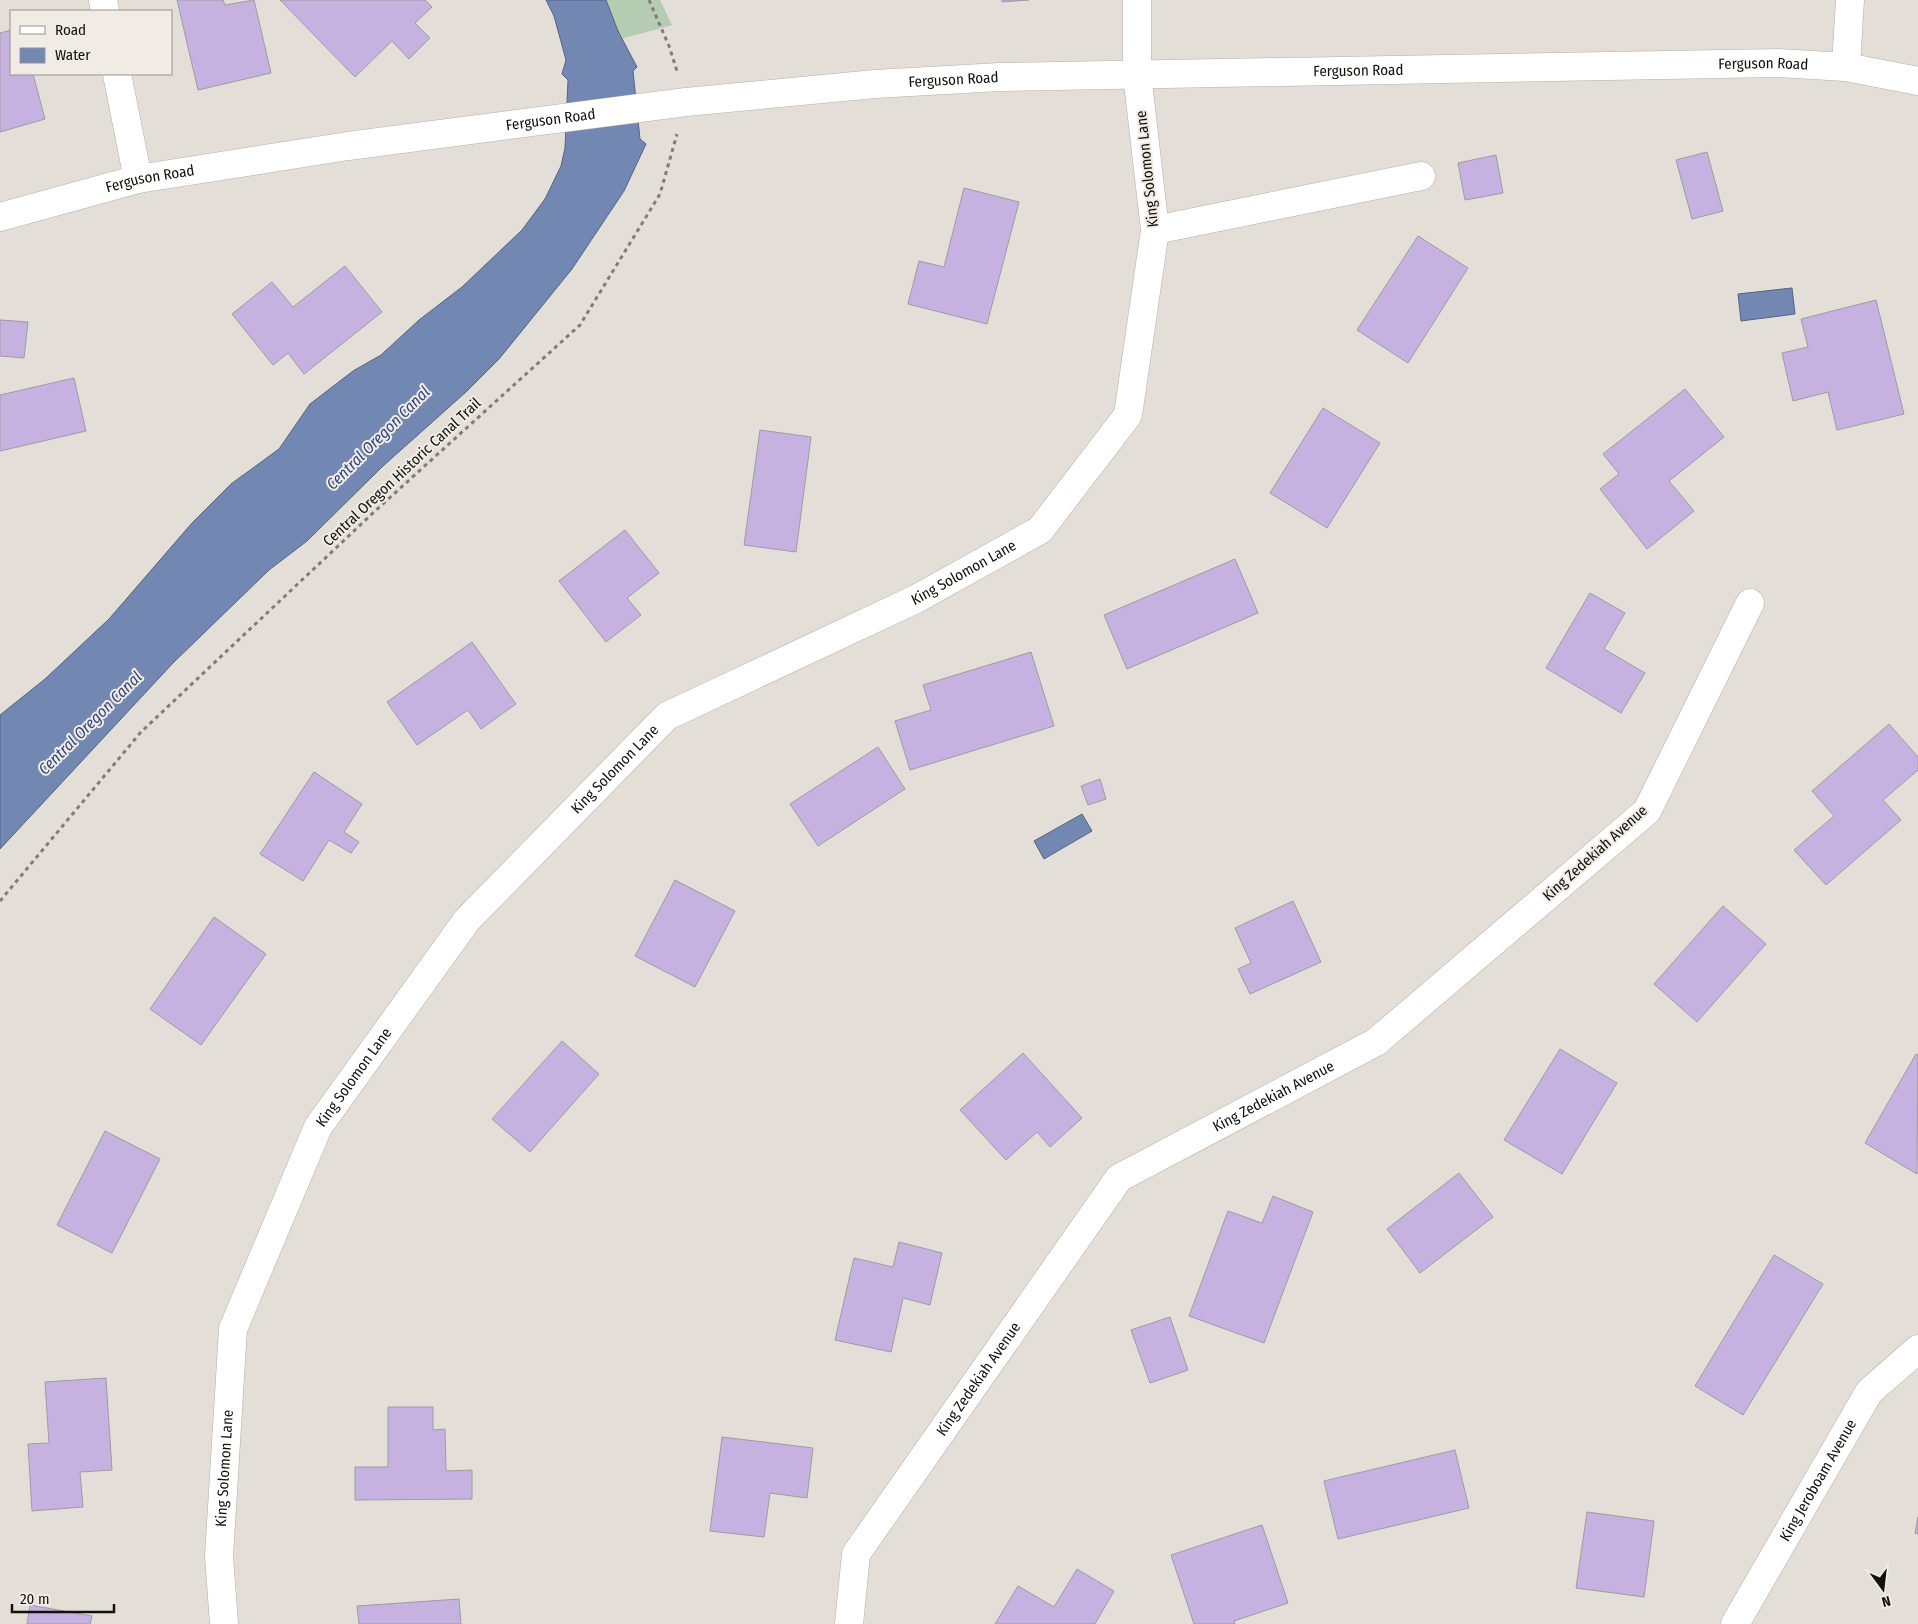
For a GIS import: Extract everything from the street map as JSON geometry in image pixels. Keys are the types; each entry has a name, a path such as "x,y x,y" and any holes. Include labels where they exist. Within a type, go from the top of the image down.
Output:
{"street":[{"name":"King Solomon Lane","path":"224,1624 219,1556 233,1329 318,1126 467,920 667,716 916,599 1040,530 1128,415 1155,230 1138,74 1137,0"},
{"path":"1846,67 1850,0"},
{"name":"Ferguson Road","path":"0,217 138,180 348,146 546,118 648,106 885,84 1000,77 1778,63 1846,67 1918,81"},
{"path":"117,75 138,180"},
{"path":"1155,230 1421,176"},
{"name":"King Zedekiah Avenue","path":"850,1624 856,1554 1119,1178 1376,1042 1647,811 1750,603"},
{"name":"King Jeroboam Avenue","path":"1735,1624 1869,1392 1918,1349"}],"path":[{"path":"648,0 669,46 686,102"},
{"name":"Central Oregon Historic Canal Trail","path":"0,901 141,732 381,505 580,325 660,194 686,102"}],"green space":[{"path":"574,0 660,0 672,25 595,46"}],"water":[{"name":"Central Oregon Canal","path":"546,0 606,0 618,31 637,67 633,71 640,139 646,144 624,191 572,269 499,359 466,392 383,466 307,541 269,570 173,663 0,849 0,715 45,679 109,619 192,523 231,484 279,449 310,404 353,371 381,355 419,320 462,287 522,230 545,199 561,166 565,148 568,80 562,74 566,60 554,16"},
{"path":"1792,288 1795,314 1741,321 1738,294"},
{"path":"1082,814 1092,831 1044,859 1034,841"}],"building":[{"path":"177,0 223,0 225,5 254,0 271,73 198,90"},
{"path":"280,0 425,0 432,7 415,23 430,38 409,59 392,41 355,77"},
{"path":"1002,0 1029,0 1002,2"},
{"path":"10,30 10,75 33,75 45,119 0,132 0,33"},
{"path":"1707,152 1723,211 1692,219 1676,160"},
{"path":"1496,155 1503,193 1465,200 1458,163"},
{"path":"964,188 1019,202 987,324 908,304 919,261 944,267"},
{"path":"1418,236 1468,268 1408,363 1357,330"},
{"path":"345,266 382,312 304,374 288,353 273,365 232,314 272,282 293,307"},
{"path":"1876,300 1904,414 1837,430 1828,392 1793,401 1782,353 1808,347 1801,319"},
{"path":"0,320 28,322 24,358 0,356"},
{"path":"74,378 86,431 0,451 0,395"},
{"path":"1685,389 1724,437 1669,481 1694,511 1647,549 1600,489 1619,474 1603,454"},
{"path":"1323,408 1380,443 1327,528 1270,493"},
{"path":"760,430 811,437 796,552 744,545"},
{"path":"625,530 659,573 627,598 641,615 606,642 559,581"},
{"path":"1235,559 1258,613 1127,669 1104,615"},
{"path":"1590,593 1625,613 1604,649 1645,673 1621,713 1546,668"},
{"path":"472,642 516,704 481,729 468,710 417,745 387,702"},
{"path":"1031,652 1054,726 910,770 895,721 931,710 923,685"},
{"path":"1889,724 1918,757 1918,770 1883,800 1901,820 1826,885 1794,850 1834,816 1812,791"},
{"path":"878,747 905,789 818,846 790,804"},
{"path":"314,772 362,804 344,832 359,842 351,853 329,840 303,881 260,854"},
{"path":"1100,779 1106,799 1088,805 1081,786"},
{"path":"675,880 735,911 695,987 635,956"},
{"path":"1293,901 1321,962 1250,994 1238,969 1251,963 1235,928"},
{"path":"1723,906 1766,944 1697,1022 1654,984"},
{"path":"214,917 266,954 201,1045 150,1009"},
{"path":"562,1041 599,1074 530,1152 492,1119"},
{"path":"1560,1049 1617,1083 1562,1174 1504,1140"},
{"path":"1023,1053 1082,1118 1050,1147 1037,1132 1006,1160 960,1110"},
{"path":"1916,1054 1918,1055 1917,1174 1865,1143"},
{"path":"105,1131 160,1159 112,1253 57,1225"},
{"path":"1459,1173 1493,1217 1420,1273 1387,1229"},
{"path":"1273,1196 1313,1212 1264,1343 1189,1316 1228,1211 1262,1223"},
{"path":"899,1242 942,1253 930,1305 903,1298 891,1352 835,1340 854,1258 893,1267"},
{"path":"1774,1255 1823,1284 1743,1415 1695,1386"},
{"path":"1170,1317 1188,1370 1150,1383 1131,1330"},
{"path":"106,1378 112,1470 80,1472 83,1507 32,1511 28,1444 49,1443 45,1382"},
{"path":"388,1407 433,1407 433,1430 445,1429 446,1471 472,1470 472,1499 355,1500 355,1467 388,1467"},
{"path":"722,1437 813,1448 807,1498 770,1493 764,1537 710,1531"},
{"path":"1455,1450 1469,1508 1338,1539 1324,1481"},
{"path":"1587,1512 1654,1521 1644,1597 1576,1588"},
{"path":"1918,1517 1918,1534 1915,1533"},
{"path":"1262,1525 1288,1603 1234,1621 1235,1624 1194,1624 1171,1555"},
{"path":"1077,1569 1114,1591 1095,1624 995,1624 1018,1586 1054,1607"},
{"path":"459,1599 461,1624 359,1624 357,1606"},
{"path":"30,1605 92,1616 90,1624 27,1624"}]}
